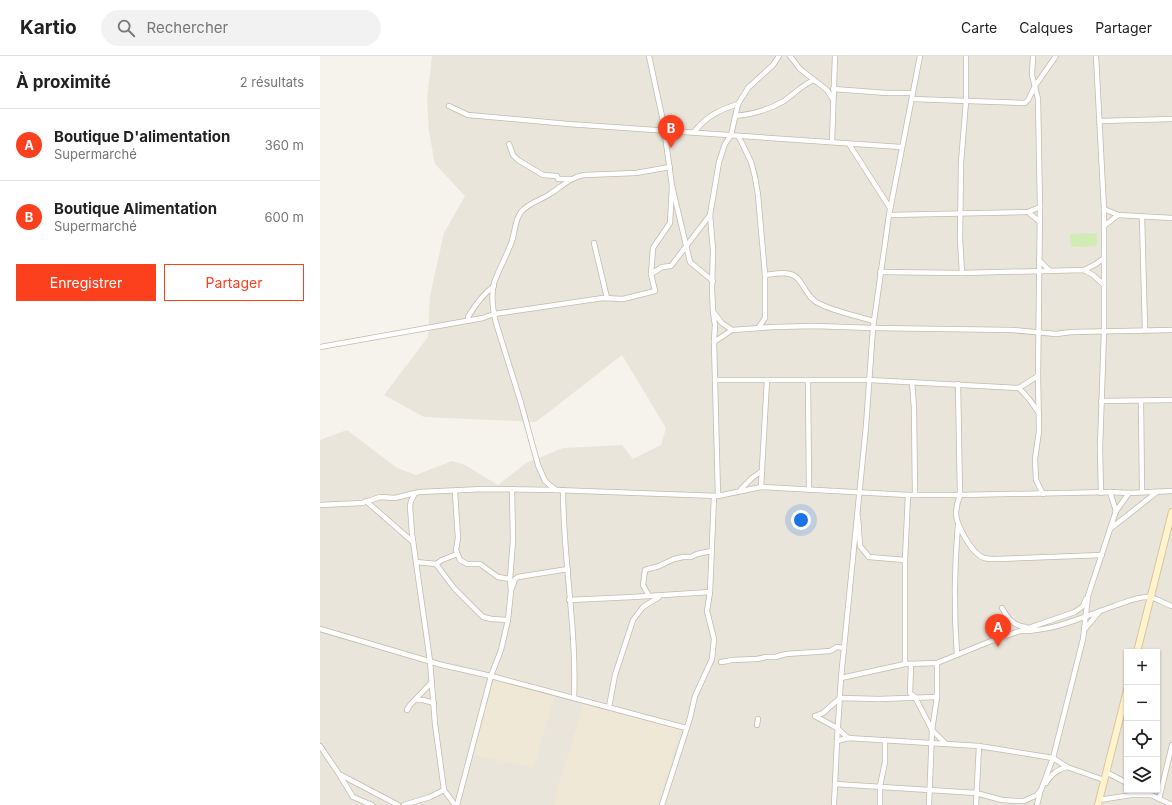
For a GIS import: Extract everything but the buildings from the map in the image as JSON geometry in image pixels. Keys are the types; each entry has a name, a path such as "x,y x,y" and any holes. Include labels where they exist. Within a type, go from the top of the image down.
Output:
{"main road":[{"path":"1138,649 1172,512"},
{"path":"1098,803 1124,702"}],"street":[{"path":"650,56 664,130 672,186 690,262 712,281"},
{"path":"662,805 690,718 695,696 712,659 714,639 707,611 710,592 711,551 716,496 715,325 712,281 713,250 710,215 719,162 725,144 731,135 738,104 748,88 773,65 779,56"},
{"path":"790,56 800,69 827,90 833,99"},
{"path":"832,142 834,56"},
{"path":"834,805 836,741 841,678 860,493 872,328 890,208 920,56"},
{"path":"962,273 960,239 962,141 966,101 966,56"},
{"path":"1033,56 1032,75 1038,100 1040,207 1038,333 1039,431 1035,459 1036,480 1043,494"},
{"path":"912,99 1025,103 1056,56"},
{"path":"1096,56 1104,209 1104,331 1100,448 1101,493"},
{"path":"736,116 767,109 784,101 809,82 814,80"},
{"path":"833,89 887,93 913,93"},
{"path":"694,132 702,122 709,117 722,109 738,104"},
{"path":"450,106 468,115 568,124 902,147"},
{"path":"1100,121 1172,119"},
{"path":"738,136 747,152 755,177 758,195 765,275 765,318 759,327"},
{"path":"509,144 513,155 518,160 543,175 557,176 558,179 573,179"},
{"path":"848,144 890,208"},
{"path":"556,490 545,481 538,465 494,314 494,286 510,246 518,218 522,211 573,179 584,174 636,173 670,167"},
{"path":"320,347 468,321 494,314 607,298 623,299 655,291 651,274 653,248 670,223 672,186"},
{"path":"889,215 1028,212 1040,207"},
{"path":"1104,209 1118,215 1172,218"},
{"path":"1028,212 1040,222"},
{"path":"651,274 662,268 671,266 710,215"},
{"path":"1104,226 1118,215"},
{"path":"1142,217 1145,330"},
{"path":"594,244 607,298"},
{"path":"880,272 962,273 1084,270 1104,258"},
{"path":"1039,260 1050,271"},
{"path":"1084,270 1093,274 1104,285"},
{"path":"765,275 785,273 795,276 799,280 806,294 819,304 873,321"},
{"path":"468,321 468,317 477,302 494,286"},
{"path":"713,312 722,323 732,330"},
{"path":"765,318 774,327"},
{"path":"714,342 732,330 759,327 814,326 1012,330 1056,334 1072,332 1172,330"},
{"path":"715,380 869,380 1019,388 1038,376"},
{"path":"761,487 767,380"},
{"path":"808,380 809,490"},
{"path":"912,382 914,408 915,495"},
{"path":"957,655 954,619 955,555 958,524 956,513 960,495 958,384"},
{"path":"1019,388 1039,413"},
{"path":"1101,401 1172,400"},
{"path":"1141,401 1142,492"},
{"path":"741,489 762,471"},
{"path":"716,496 752,486 908,495 1129,493 1172,491"},
{"path":"320,505 366,501 380,497 395,498 435,490 563,490 716,496 761,487"},
{"path":"456,805 491,676 501,650 508,620 513,540 512,489"},
{"path":"458,490 454,492 458,538 456,554 463,562 480,564 498,577 510,579"},
{"path":"563,490 573,628 574,698"},
{"path":"1110,492 1116,511"},
{"path":"1110,529 1156,492"},
{"path":"415,493 410,506 413,542 430,661 444,790 456,805"},
{"path":"841,678 905,664 937,663 1018,631 1075,612 1083,606 1088,596 1116,511 1129,493"},
{"path":"905,664 905,560 908,495"},
{"path":"366,501 413,542"},
{"path":"857,512 860,546 869,557 905,560"},
{"path":"958,524 974,550 983,558 997,559 1102,555"},
{"path":"1165,539 1172,533"},
{"path":"649,596 643,585 645,570 659,566 674,559 691,557 711,551"},
{"path":"416,562 436,564 456,554"},
{"path":"436,564 454,588 483,617 492,620 508,620"},
{"path":"511,591 515,579 518,576 568,568"},
{"path":"570,600 710,592"},
{"path":"609,707 615,675 633,620 643,607 661,596"},
{"path":"1037,805 1053,758 1084,630 1088,596"},
{"path":"1018,631 1032,631 1065,625 1132,600 1151,597 1172,606"},
{"path":"1002,608 1013,623 1020,627 1030,627"},
{"path":"1084,630 1100,611"},
{"path":"320,629 430,661 686,728"},
{"path":"721,662 830,651 837,647 844,648"},
{"path":"929,805 932,730 937,697 937,663"},
{"path":"911,664 910,693 915,697 932,730 945,744"},
{"path":"407,710 432,682"},
{"path":"848,738 838,728 815,716 827,710 840,698 879,699 937,697"},
{"path":"416,700 434,703"},
{"path":"836,741 848,738 979,746 1053,758 1067,767 1104,780"},
{"path":"880,805 880,786 885,762 885,740"},
{"path":"1159,799 1172,745"},
{"path":"320,746 339,774 352,797 372,805"},
{"path":"976,805 979,746"},
{"path":"835,784 976,793 1002,800 1024,801 1037,795 1054,773 1067,767"},
{"path":"1106,772 1124,781"},
{"path":"339,774 398,805"},
{"path":"881,798 888,788"},
{"path":"404,805 415,804 444,790"},
{"path":"1147,793 1172,805"},
{"path":"1098,803 1132,795 1151,795"}],"shaded area":[{"path":"432,56 1172,56 1172,805 320,805 320,440 347,430 397,468 416,475 452,461 465,465 498,485 526,463 563,448 622,445 633,459 661,445 666,428 622,355 536,422 424,417 384,395 428,337 430,296 444,233 465,196 435,164 429,132 427,99"},
{"path":"494,678 555,695 533,768 474,755"},
{"path":"584,704 680,728 658,805 554,805 557,790"}],"green space":[{"path":"1097,233 1097,246 1071,247 1070,234"}],"place":[{"name":"Boutique Alimentation","path":"671,148"},
{"name":"Boutique D'alimentation","path":"998,647"}]}
